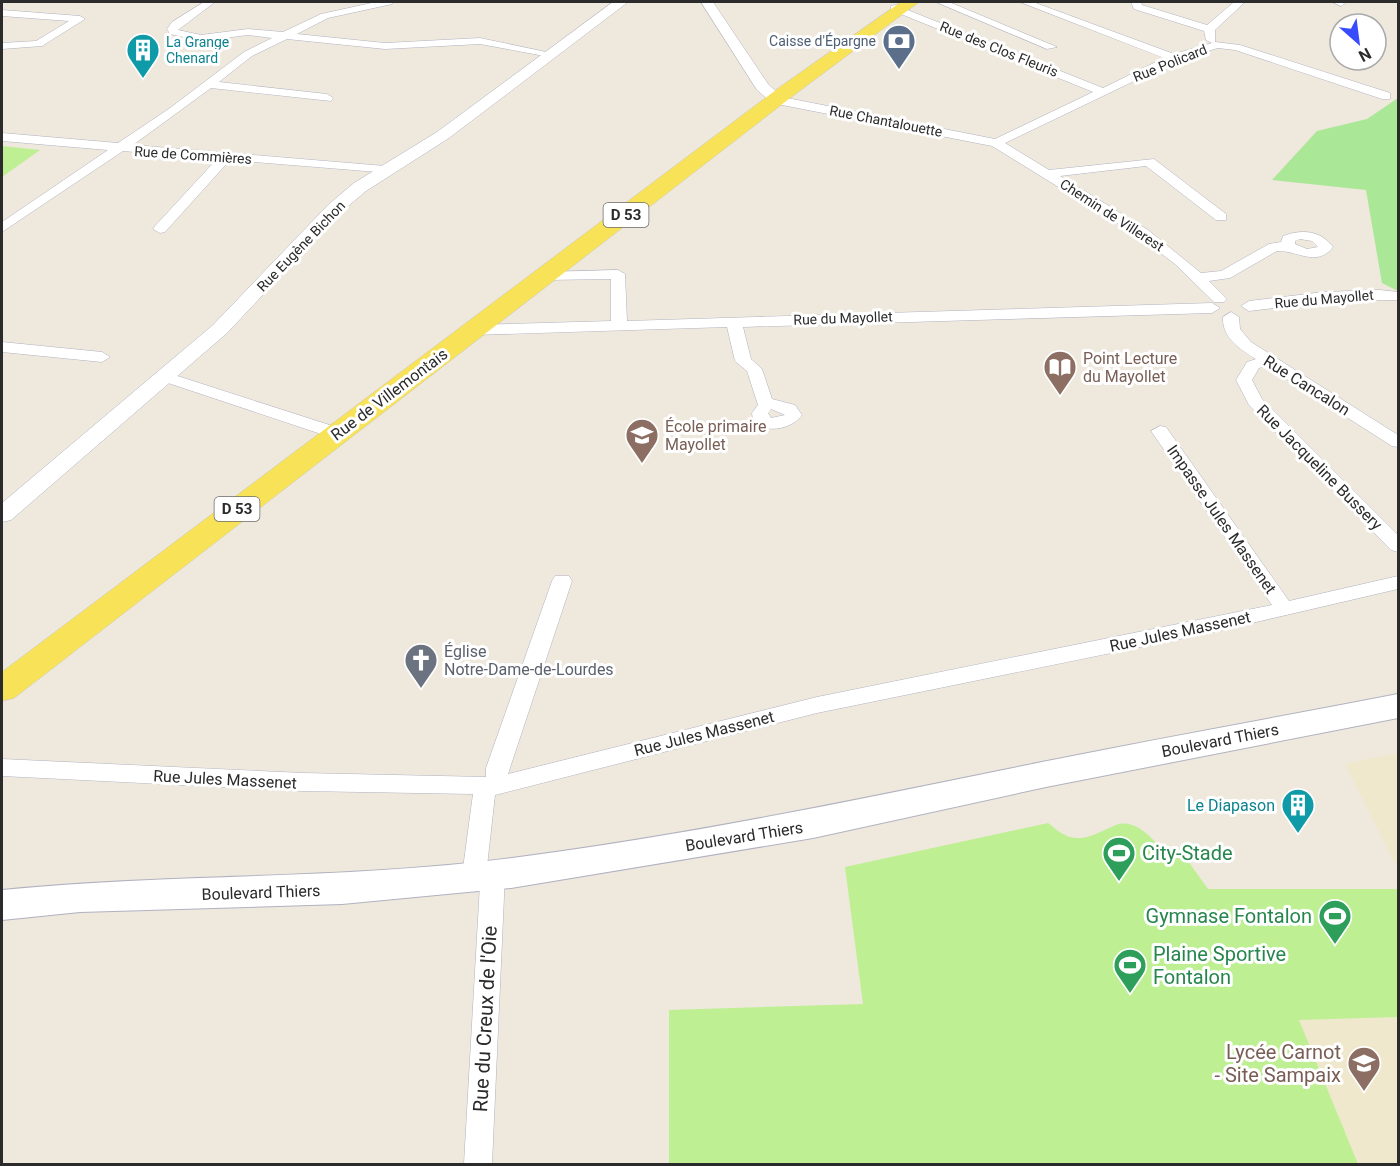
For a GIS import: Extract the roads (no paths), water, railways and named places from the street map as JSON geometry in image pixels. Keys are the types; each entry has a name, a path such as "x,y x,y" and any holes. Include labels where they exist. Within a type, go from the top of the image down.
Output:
{"main road":[{"name":"D 53","path":"777,100 902,5"},
{"name":"Rue de Villemontais","path":"2,689 777,100"},
{"name":"Boulevard Thiers","path":"2,905 80,897 342,889 484,875 813,824 1029,777 1398,706"},
{"name":"Boulevard Thiers","path":"2,891 80,897"}],"street":[{"path":"210,2 176,24 174,32 201,38 237,32 385,46 480,41 550,54"},
{"path":"2,228 166,117 234,63 323,13 388,2"},
{"name":"Rue Eugène Bichon","path":"2,515 220,329 334,209 385,170 443,135 621,2"},
{"path":"707,2 762,87 777,100"},
{"path":"941,2 1046,45 1009,53"},
{"path":"1025,2 1174,58"},
{"path":"1136,2 1138,7 1209,29"},
{"path":"1217,45 1209,39 1209,29 1240,2"},
{"name":"Rue des Clos Fleuris","path":"902,5 1103,92"},
{"path":"1165,15 1184,7"},
{"path":"2,13 80,19 38,44 2,45"},
{"name":"Rue Policard","path":"996,143 1174,58 1217,45 1236,47 1386,96"},
{"path":"208,84 327,98"},
{"name":"Rue Chantalouette","path":"777,100 996,143"},
{"name":"Rue de Commières","path":"2,137 120,149 385,170"},
{"name":"Chemin de Villerest","path":"996,143 1143,233 1199,278 1216,303"},
{"path":"160,229 226,157"},
{"path":"1048,174 1149,162 1221,217"},
{"path":"1199,278 1225,275 1274,247 1288,246"},
{"path":"545,276 618,274 619,325"},
{"name":"Rue du Mayollet","path":"1249,306 1305,298 1373,294 1398,296"},
{"path":"1238,300 1249,306 1251,313 1246,316 1232,317 1216,303 1238,300"},
{"name":"Rue du Mayollet","path":"474,330 1216,303"},
{"name":"Rue Cancalon","path":"1232,317 1231,326 1235,336 1267,360 1398,442"},
{"path":"734,322 743,361 754,369 766,405"},
{"path":"2,347 102,357"},
{"name":"Rue Jacqueline Bussery","path":"1267,360 1253,365 1244,380 1255,401 1398,546"},
{"path":"165,377 336,433"},
{"name":"Impasse Jules Massenet","path":"1160,431 1284,608"},
{"name":"Rue du Creux de l'Oie","path":"478,1164 484,875 491,786 562,581"},
{"name":"Rue Jules Massenet","path":"2,768 303,782 491,786 817,705 1398,583"}],"place":[{"name":"Caisse d'Épargne","path":"899,70"},
{"name":"La Grange Chenard","path":"143,79"},
{"name":"Point Lecture du Mayollet","path":"1060,396"},
{"name":"École primaire Mayollet","path":"642,464"},
{"name":"Église Notre-Dame-de-Lourdes","path":"421,689"},
{"name":"Le Diapason","path":"1298,834"},
{"name":"City-Stade","path":"1119,882"},
{"name":"Gymnase Fontalon","path":"1335,945"},
{"name":"Plaine Sportive Fontalon","path":"1130,994"},
{"name":"Lycée Carnot - Site Sampaix","path":"1364,1092"}]}
